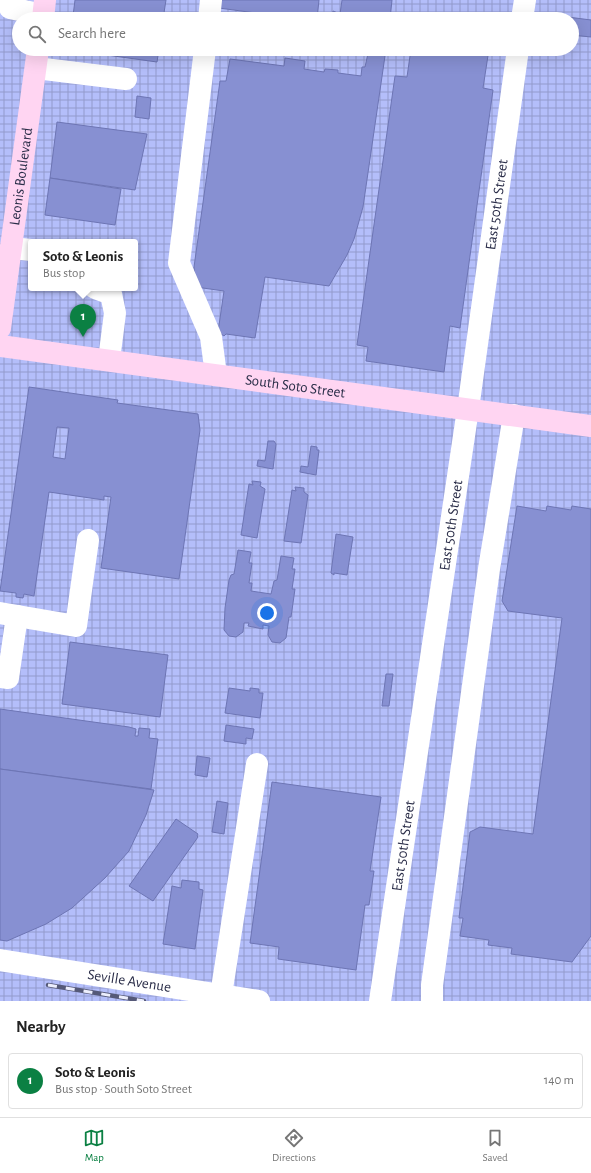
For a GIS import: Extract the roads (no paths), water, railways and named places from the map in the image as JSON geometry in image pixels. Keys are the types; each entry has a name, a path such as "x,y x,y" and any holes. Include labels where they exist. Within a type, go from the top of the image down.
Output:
{"main road":[{"name":"Leonis Boulevard","path":"0,328 21,249 37,58"},
{"name":"South Soto Street","path":"0,346 591,426"}],"street":[{"path":"11,0 10,8 44,11"},
{"path":"210,12 211,0"},
{"path":"523,12 525,0"},
{"path":"204,56 180,263 211,337 216,375"},
{"name":"East 50th Street","path":"380,1001 468,409 517,56"},
{"path":"37,58 126,79"},
{"path":"103,291 111,294 115,313 109,360"},
{"path":"432,1001 432,985 451,841 489,569 514,415"},
{"path":"0,677 8,678 8,615 76,626 88,540"},
{"path":"222,995 257,764"},
{"name":"Seville Avenue","path":"0,960 259,1001"}],"railway":[{"path":"48,985 144,1001"}],"place":[{"name":"Soto & Leonis","path":"83,337"}]}
